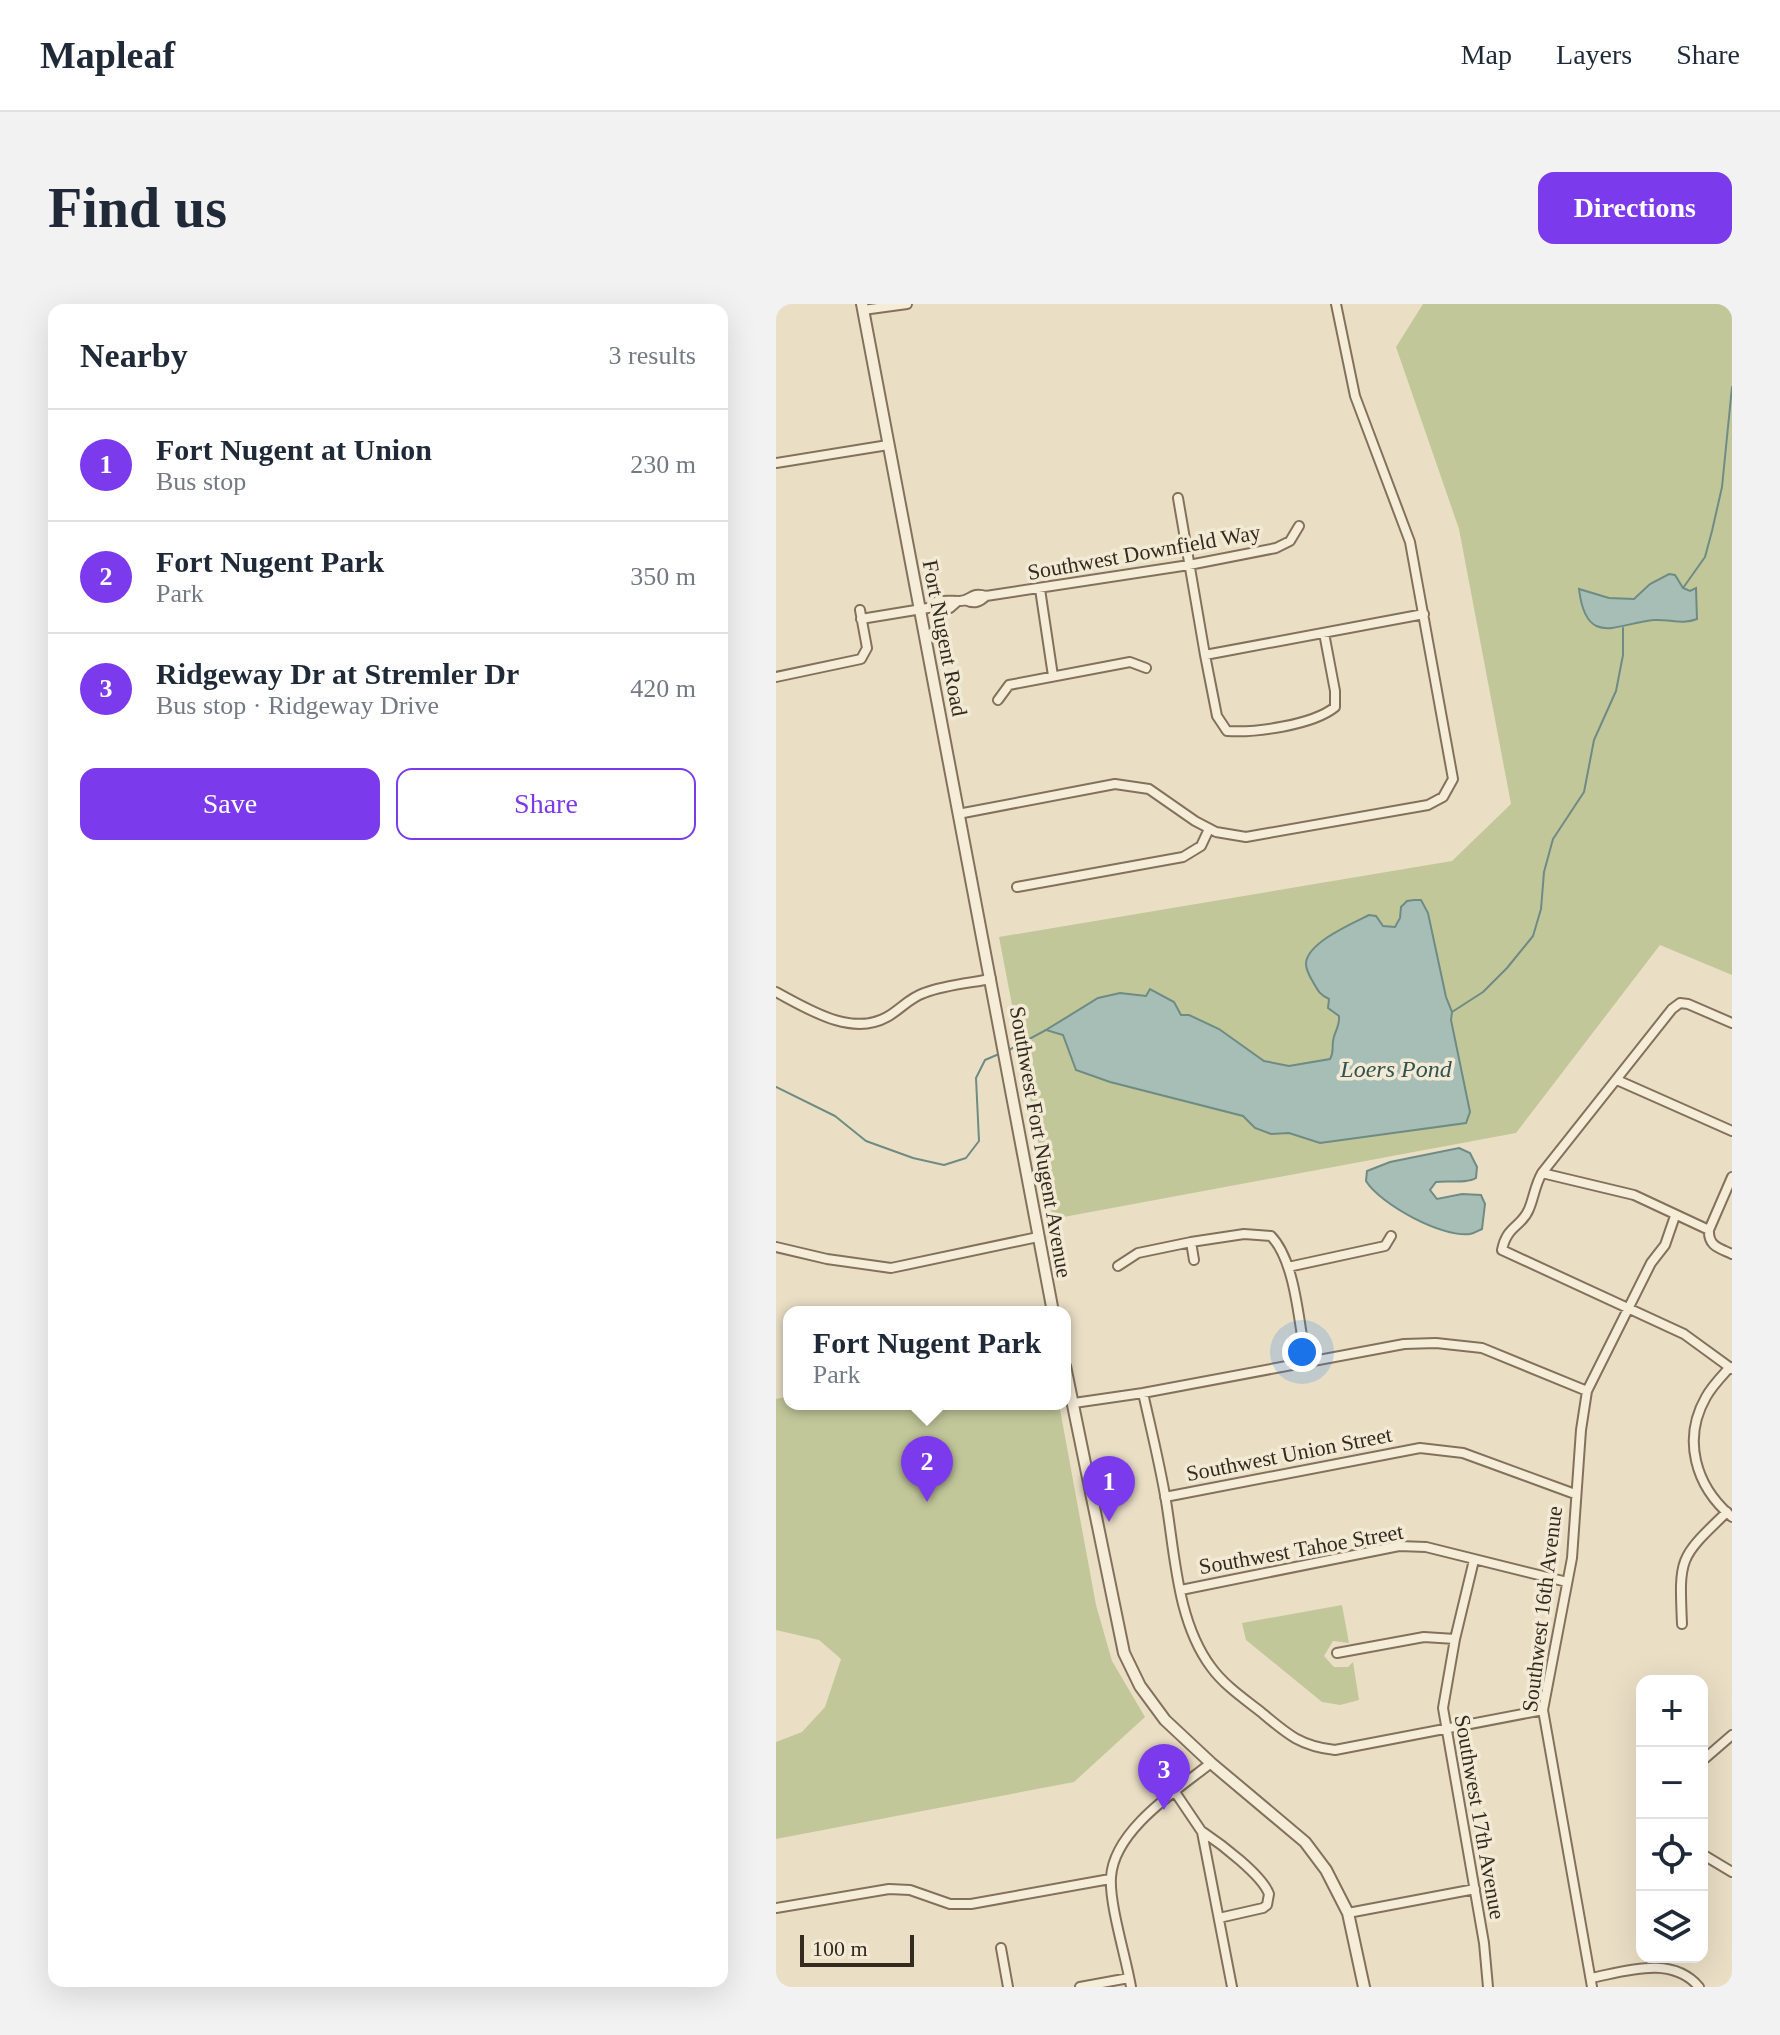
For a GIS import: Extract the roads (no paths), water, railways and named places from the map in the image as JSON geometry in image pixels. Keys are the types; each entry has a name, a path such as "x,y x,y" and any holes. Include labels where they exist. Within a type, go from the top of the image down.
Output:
{"street":[{"path":"862,307 907,304"},
{"path":"958,814 1115,784 1149,789 1209,829 1246,837 1428,805 1443,797 1453,779 1410,542 1355,396 1336,304"},
{"name":"Fort Nugent Road","path":"862,307 991,979"},
{"path":"776,463 888,445"},
{"path":"1178,498 1217,716 1227,731 1243,732 1323,717 1335,707 1324,633"},
{"name":"Southwest Downfield Way","path":"776,677 861,659 867,648 860,615 934,607 938,610 962,601 981,601 986,596 1189,565 1276,548 1290,541 1299,526"},
{"path":"1040,589 1053,676"},
{"path":"1205,655 1424,614"},
{"path":"998,700 1009,685 1130,662 1146,668"},
{"path":"1017,887 1183,857 1201,846 1209,829"},
{"path":"776,992 822,1016 861,1024 878,1022 924,992 991,979"},
{"name":"Southwest Fort Nugent Avenue","path":"991,979 1052,1306"},
{"path":"1682,1624 1683,1562 1692,1546 1730,1514 1716,1502 1702,1480 1694,1458 1692,1438 1695,1419 1707,1394 1731,1368 1684,1334 1502,1250 1505,1235 1529,1212 1535,1185 1542,1173 1672,1009 1680,1003 1732,1023"},
{"path":"1617,1080 1732,1131"},
{"path":"1542,1173 1634,1195 1709,1230"},
{"path":"1732,1177 1709,1230 1714,1246 1732,1254"},
{"name":"Southwest 16th Avenue","path":"1591,1982 1543,1710 1572,1558 1575,1494 1587,1391 1651,1263 1665,1245 1675,1216"},
{"path":"1118,1266 1138,1253 1191,1242 1244,1234 1271,1236 1281,1247 1288,1267 1306,1361"},
{"path":"1288,1267 1385,1246 1391,1236"},
{"path":"776,1247 827,1259 891,1268 1038,1237"},
{"path":"1191,1242 1194,1260"},
{"path":"1074,1403 1404,1344 1436,1343 1482,1348 1587,1391"},
{"path":"1071,1391 1124,1653 1140,1686 1165,1720 1305,1842 1326,1870 1348,1913 1364,1987"},
{"path":"1143,1393 1181,1590 1195,1639 1209,1665 1223,1681 1293,1739 1315,1748 1335,1750 1543,1710"},
{"name":"Southwest Union Street","path":"1165,1497 1420,1448 1463,1453 1575,1494"},
{"name":"Southwest Tahoe Street","path":"1181,1590 1399,1546 1426,1547 1567,1582"},
{"name":"Southwest 17th Avenue","path":"1474,1560 1455,1639 1443,1708 1475,1889 1488,1987"},
{"path":"1337,1653 1424,1637 1455,1639"},
{"path":"1708,1756 1732,1735"},
{"path":"1080,1987 1130,1983 1110,1879 1120,1844 1151,1812 1211,1763"},
{"path":"1175,1792 1202,1832 1264,1884 1269,1894 1269,1902 1263,1908 1219,1918"},
{"path":"1202,1832 1232,1987"},
{"path":"1708,1858 1732,1872"},
{"path":"776,1908 889,1889 910,1890 950,1904 971,1904 1110,1879"},
{"path":"1348,1913 1475,1889"},
{"path":"1001,1948 1008,1987"},
{"path":"1591,1982 1635,1969 1673,1968 1699,1987"}],"water":[{"path":"1669,574 1675,575 1683,588 1690,591 1696,588 1697,619 1681,622 1654,620 1606,628 1596,626 1589,620 1583,608 1579,589 1609,598 1634,599 1650,584"},
{"name":"Loers Pond","path":"1421,900 1428,913 1452,1012 1451,1020 1470,1112 1466,1123 1320,1143 1289,1133 1271,1134 1255,1128 1243,1116 1110,1082 1076,1070 1063,1035 1046,1030 1098,998 1120,993 1146,996 1150,989 1174,1002 1181,1015 1189,1015 1219,1029 1264,1061 1289,1066 1330,1059 1339,1016 1328,1008 1329,999 1323,996 1309,976 1308,956 1322,941 1369,915 1376,916 1383,926 1395,927 1401,907 1407,901"},
{"path":"1459,1148 1470,1153 1477,1167 1476,1178 1436,1182 1430,1190 1437,1199 1462,1194 1481,1195 1485,1204 1482,1229 1473,1233 1444,1231 1413,1218 1384,1200 1366,1181 1367,1171 1390,1162"}],"waterway":[{"path":"1683,588 1705,557 1712,531 1722,487 1732,387"},
{"path":"1452,1012 1483,992 1533,936 1553,839 1584,792 1594,740 1616,691 1623,655 1623,628"},
{"path":"1009,1050 1046,1030"},
{"path":"776,1087 835,1116 866,1141 913,1158 944,1165 966,1158 979,1141 976,1078 985,1060 999,1054"}],"place":[{"name":"Fort Nugent Park","path":"927,1502"},
{"name":"Fort Nugent at Union","path":"1109,1522"},
{"name":"Ridgeway Dr at Stremler Dr","path":"1164,1810"}]}
